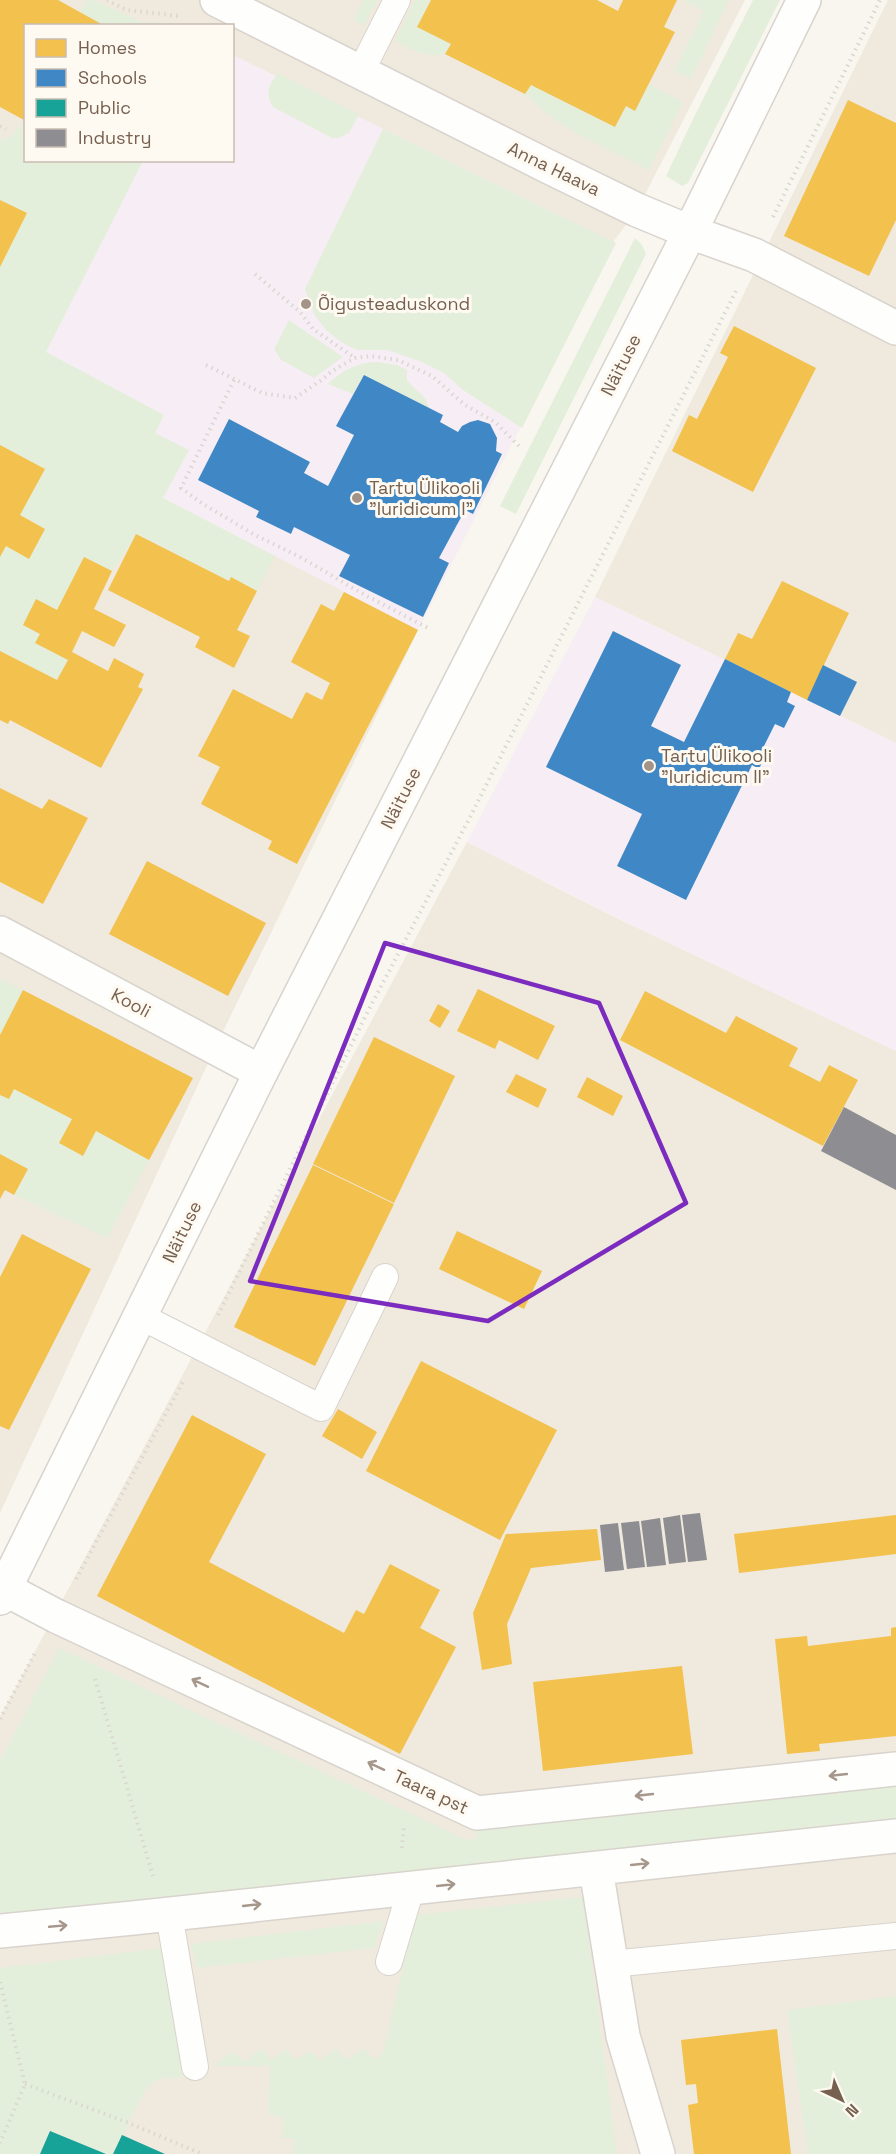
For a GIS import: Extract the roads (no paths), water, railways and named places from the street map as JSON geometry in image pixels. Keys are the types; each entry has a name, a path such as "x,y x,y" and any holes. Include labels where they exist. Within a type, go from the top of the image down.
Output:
{"street":[{"name":"Anna Haava","path":"217,0 637,210 754,255 896,328"},
{"name":"Näituse","path":"2,1594 261,1072 690,232 804,0"},
{"name":"Kooli","path":"0,933 261,1072"},
{"name":"Taara pst","path":"2,1594 56,1616 477,1813 896,1768"},
{"path":"0,1931 896,1836"},
{"path":"596,1869 623,2036 658,2154"}],"lane":[{"path":"360,73 397,0"},
{"path":"140,1316 321,1408 385,1277"},
{"path":"389,1962 411,1888"},
{"path":"169,1914 195,2067"},
{"path":"611,1964 896,1935"}],"place":[{"name":"Õigusteaduskond","path":"306,304"},
{"name":"Tartu Ülikooli \"Iuridicum I\"","path":"357,498"},
{"name":"Tartu Ülikooli \"Iuridicum II\"","path":"649,766"}]}
